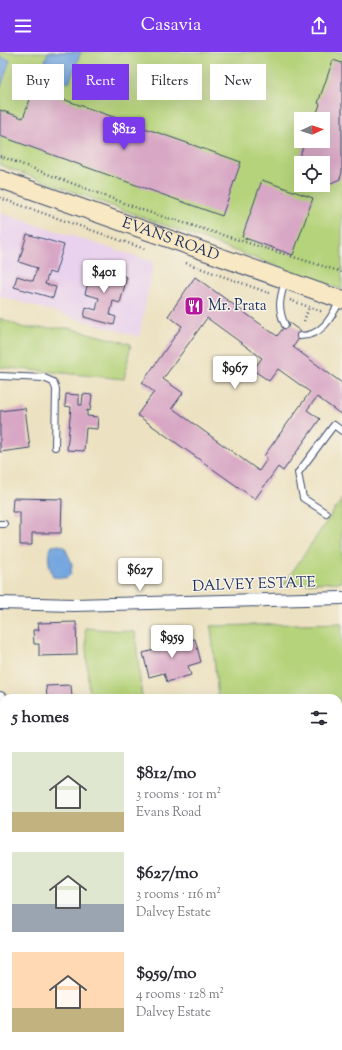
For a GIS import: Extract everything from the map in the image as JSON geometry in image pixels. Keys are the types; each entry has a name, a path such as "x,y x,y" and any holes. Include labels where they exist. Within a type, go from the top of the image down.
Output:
{"street":[{"name":"EVANS ROAD","path":"0,179 342,300"},
{"name":"DALVEY ESTATE","path":"0,603 74,605 342,598"}],"lane":[{"path":"285,280 280,297 281,317 285,325"},
{"path":"300,336 309,336 322,328 333,315 342,300"},
{"path":"0,376 44,378 53,382 56,389 55,447"},
{"path":"326,513 303,498 298,473 334,425 342,431"}],"path":[{"path":"0,156 145,211 342,272"},
{"path":"0,198 146,249"},
{"path":"182,261 333,315"},
{"path":"304,321 309,307"}],"shaded area":[{"path":"0,213 154,262 139,337 0,296"}],"green space":[{"path":"0,52 342,52 342,290 0,165"},
{"path":"0,318 24,328 68,328 131,344 124,379 0,367"},
{"path":"342,499 342,582 284,584"},
{"path":"342,623 342,694 218,694 211,626"},
{"path":"85,628 135,632 142,694 89,694"}],"water":[{"path":"48,52 81,52 76,64 72,64 72,75 69,83 64,81 64,64 44,64"},
{"path":"0,57 10,60 0,90"},
{"path":"52,546 64,546 72,563 71,574 67,578 53,577 48,558"}],"building":[{"path":"333,60 342,63 342,172 340,179 331,183 330,156 300,156 303,148 330,148 330,112 317,112 320,104 318,103"},
{"path":"30,100 64,100 241,162 222,216 0,136 0,110 23,118"},
{"path":"262,180 313,198 293,255 242,237"},
{"path":"27,234 64,245 55,274 49,272 45,284 56,287 53,298 14,287 17,276 33,281 37,268 19,262"},
{"path":"92,267 127,277 120,303 113,301 110,315 116,317 114,325 84,317 86,307 96,310 99,298 85,294"},
{"path":"195,277 277,336 288,322 303,333 293,347 342,383 342,415 317,397 307,410 320,419 283,471 278,467 255,499 137,415 154,392 142,383 182,326 168,316","holes":["207,318 262,358 253,370 269,381 278,369 310,392 264,456 267,459 259,471 172,408 183,393 163,379"]},
{"path":"66,394 79,395 79,405 82,405 83,394 92,395 90,411 87,410 87,416 98,417 97,429 86,428 84,451 67,450 71,407 65,406"},
{"path":"25,408 30,448 0,452 0,411"},
{"path":"13,498 62,499 61,533 32,533 32,545 20,545 20,512 12,512"},
{"path":"76,622 77,655 39,656 39,644 34,644 33,630 39,630 38,623"},
{"path":"169,630 172,644 195,639 201,662 188,666 191,675 167,682 164,673 149,677 143,653 165,647 161,632"},
{"path":"71,685 72,694 47,694 46,686"}],"place":[{"name":"Mr. Prata","path":"194,306"}]}
